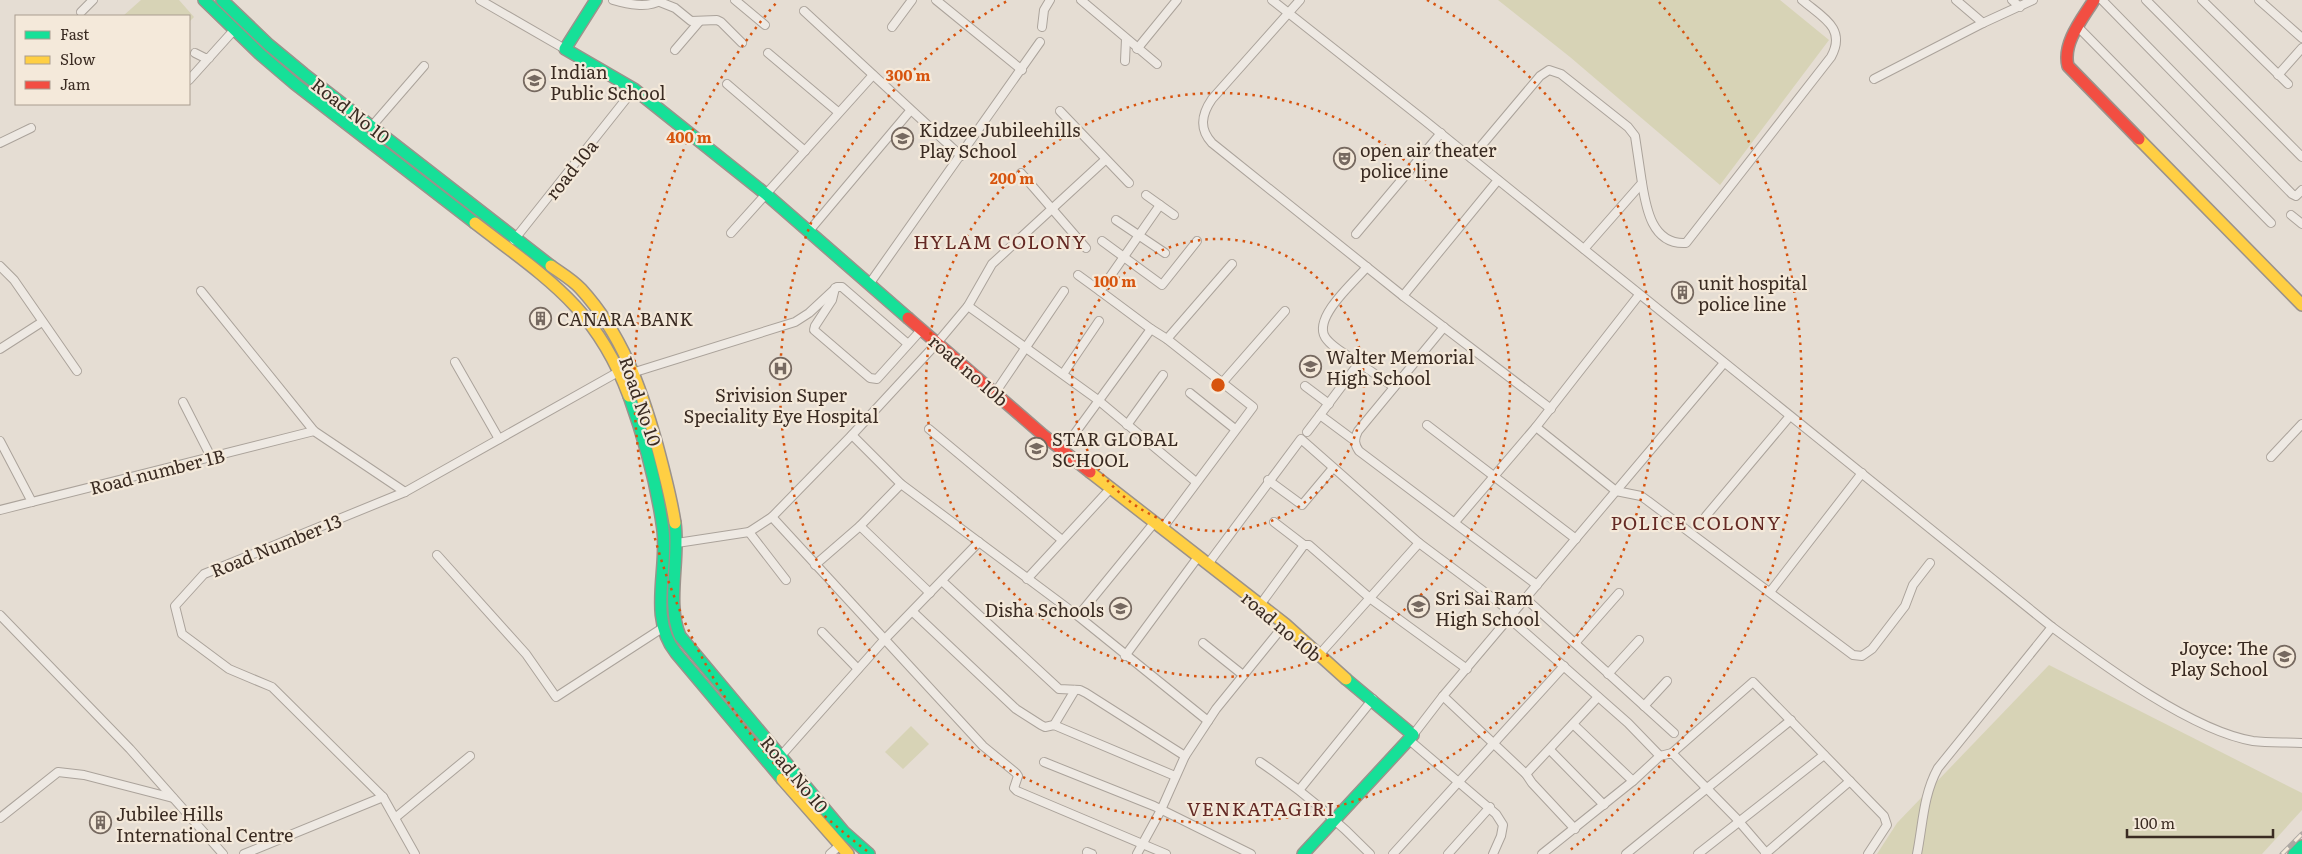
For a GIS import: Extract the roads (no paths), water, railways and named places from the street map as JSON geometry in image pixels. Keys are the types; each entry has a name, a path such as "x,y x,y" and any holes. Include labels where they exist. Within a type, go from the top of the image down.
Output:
{"main road":[{"name":"Road No 10","path":"204,0 234,30 296,84 508,248 570,298 592,322 620,371 630,395 656,494 664,544 662,610 664,627 670,646 772,767 839,851"},
{"name":"Road No 10","path":"222,0 269,45 304,74 580,288 602,314 619,339 642,391 670,491 677,543 675,609 678,631 690,650 844,832 869,854"},
{"path":"565,49 596,0"},
{"path":"2094,0 2066,49 2065,61 2068,66 2302,305"},
{"name":"road no 10b","path":"565,49 634,89 767,194 1062,450 1285,624 1318,656 1373,700 1410,737"},
{"path":"1303,854 1410,737"},
{"path":"2294,854 2302,846"}],"street":[{"path":"82,12 93,0"},
{"path":"480,0 565,49"},
{"path":"613,0 635,5 660,1 675,8 691,21 708,20 721,22 742,43"},
{"path":"735,0 765,25"},
{"path":"892,27 912,0"},
{"path":"936,0 1022,70"},
{"path":"1042,27 1044,10 1050,0"},
{"path":"1081,0 1157,64"},
{"path":"1137,49 1177,0"},
{"path":"1272,0 1441,133 1639,295 2052,626 2096,659 2172,707 2230,735 2253,741 2302,742"},
{"path":"1300,0 1290,14 1212,100 1205,110 1203,117 1202,123 1205,135 1403,296 1551,409"},
{"path":"1471,158 1540,76 1550,70 1561,74 1635,136 1647,214 1654,226 1670,240 1686,243 1831,57 1836,47 1838,40 1836,31 1802,0"},
{"path":"1956,0 1983,23"},
{"path":"2012,0 2020,7"},
{"path":"1874,79 1983,23 2034,0"},
{"path":"2102,0 2292,194 2296,196 2302,190"},
{"path":"2146,0 2302,157"},
{"path":"2215,0 2205,3 2288,84"},
{"path":"2258,0 2302,38"},
{"path":"804,11 910,111 961,156"},
{"path":"675,50 699,22"},
{"path":"2078,27 2271,223"},
{"path":"190,79 234,30"},
{"path":"1125,61 1126,39"},
{"path":"870,283 1040,42"},
{"path":"2278,75 2302,48"},
{"path":"195,53 209,58"},
{"path":"768,53 838,112"},
{"path":"372,126 424,66"},
{"path":"731,233 873,75"},
{"path":"727,84 805,151"},
{"name":"road 10a","path":"508,248 634,89"},
{"path":"810,231 910,111"},
{"path":"1060,111 1105,160 1130,183"},
{"path":"0,143 31,128"},
{"path":"1356,234 1441,133"},
{"path":"677,543 749,532 772,517 852,435 937,343 968,306 992,264 1105,160"},
{"path":"1021,173 1086,248"},
{"path":"1403,296 1498,180"},
{"path":"1584,250 1642,183"},
{"path":"1146,195 1174,215"},
{"path":"1100,290 1160,205"},
{"path":"2291,215 2302,224"},
{"path":"1116,220 1165,253"},
{"path":"1102,241 1162,286 1197,241"},
{"path":"1167,339 1232,264"},
{"path":"0,266 14,280 77,371"},
{"path":"1367,267 1330,309 1323,325 1325,336 1330,342 1394,387"},
{"path":"1078,275 1167,339 1252,407 1196,482 1078,616"},
{"path":"634,372 795,322 809,313 835,288 842,287 908,344"},
{"path":"835,288 832,300 814,330 870,378 877,379 922,330"},
{"path":"995,393 1064,291"},
{"path":"201,292 314,431 405,492"},
{"path":"1454,522 1536,428 1639,295"},
{"path":"968,306 1098,400 1196,482"},
{"path":"1222,383 1285,312"},
{"path":"1063,374 1099,321"},
{"path":"0,349 42,322"},
{"path":"1355,441 1358,431 1444,327"},
{"path":"1062,450 1151,329"},
{"path":"455,362 499,439"},
{"path":"1307,432 1359,363"},
{"path":"1493,854 1501,836 1503,825 1490,807 1410,737 1724,363"},
{"name":"Road Number 13","path":"414,854 384,797 272,687 229,669 182,634 175,606 204,574 405,492 620,371"},
{"path":"1126,425 1163,375"},
{"path":"1305,386 1329,404"},
{"path":"1190,393 1236,429"},
{"path":"183,402 211,457"},
{"path":"1320,415 1355,441 1359,451 1537,586"},
{"path":"1706,516 1790,416"},
{"path":"2271,456 2302,424"},
{"path":"1427,425 1576,539"},
{"path":"1536,428 1616,491 1641,496 1853,656 1862,656 1872,649 1905,606 1913,585 1930,563"},
{"path":"929,430 1062,540"},
{"name":"Road number 1B","path":"0,510 314,431"},
{"path":"852,435 901,484 1078,616 1125,656 1208,721"},
{"path":"1208,564 1268,480 1301,439 1419,543 1512,616 1628,723 1660,756"},
{"path":"0,441 32,502"},
{"path":"1268,480 1302,506 1333,468"},
{"path":"1770,592 1862,473"},
{"path":"815,565 860,526 901,484"},
{"path":"1027,578 1110,489"},
{"path":"772,517 983,746 1016,773 1018,776 1014,788 1017,791 1166,854"},
{"path":"1274,522 1304,545 1309,545 1371,598 1467,669"},
{"path":"860,526 930,593"},
{"path":"749,532 786,580"},
{"path":"772,767 884,640 979,542"},
{"path":"1318,656 1419,543"},
{"path":"1260,605 1304,545"},
{"path":"437,555 526,654 556,697 664,627"},
{"path":"1125,656 1198,557"},
{"path":"942,581 1056,687 1065,691 1075,690 1086,693 1185,756"},
{"path":"1575,643 1619,593"},
{"path":"1526,599 1674,734"},
{"path":"913,612 1016,709 1041,725 1054,725 1175,776"},
{"path":"0,615 130,749 223,854"},
{"path":"1137,854 1161,810 1185,756 1208,721 1285,624"},
{"path":"1917,854 1924,803 1930,781 1938,768 2052,626"},
{"path":"822,632 858,669"},
{"path":"1608,674 1639,640"},
{"path":"1202,643 1243,675"},
{"path":"1393,854 1458,780 1564,666"},
{"path":"1644,706 1667,681"},
{"path":"1542,854 1633,781 1660,756 1672,753 1754,682 1884,816 1887,825 1868,854"},
{"path":"1054,725 1075,690"},
{"path":"1443,696 1526,774 1532,783 1575,829"},
{"path":"1526,774 1598,697"},
{"path":"1300,789 1373,700"},
{"path":"1626,854 1791,720"},
{"path":"1574,724 1633,781"},
{"path":"1550,750 1604,805"},
{"path":"1672,753 1739,822 1766,854 1850,781"},
{"path":"1698,854 1824,755"},
{"path":"395,818 470,756"},
{"path":"1044,762 1161,810 1251,854"},
{"path":"1260,762 1300,789 1335,818 1370,854"},
{"path":"0,818 58,772 84,776 173,798"},
{"path":"244,854 384,797"},
{"path":"1448,854 1490,807"}],"railway":[{"path":"2282,854 2302,834"}],"place":[{"name":"Indian Public School","path":"534,81"},
{"name":"Kidzee Jubileehills Play School","path":"903,139"},
{"name":"open air theater police line","path":"1344,159"},
{"name":"unit hospital police line","path":"1682,292"},
{"name":"CANARA BANK","path":"541,318"},
{"name":"Walter Memorial High School","path":"1310,366"},
{"name":"Srivision Super Speciality Eye Hospital","path":"781,369"},
{"name":"STAR GLOBAL SCHOOL","path":"1036,448"},
{"name":"Sri Sai Ram High School","path":"1419,607"},
{"name":"Disha Schools","path":"1120,609"},
{"name":"Joyce: The Play School","path":"2284,657"},
{"name":"Jubilee Hills International Centre","path":"100,823"}],"district":[{"name":"HYLAM COLONY","path":"1000,241"},
{"name":"POLICE COLONY","path":"1696,522"},
{"name":"VENKATAGIRI","path":"1261,808"}]}
